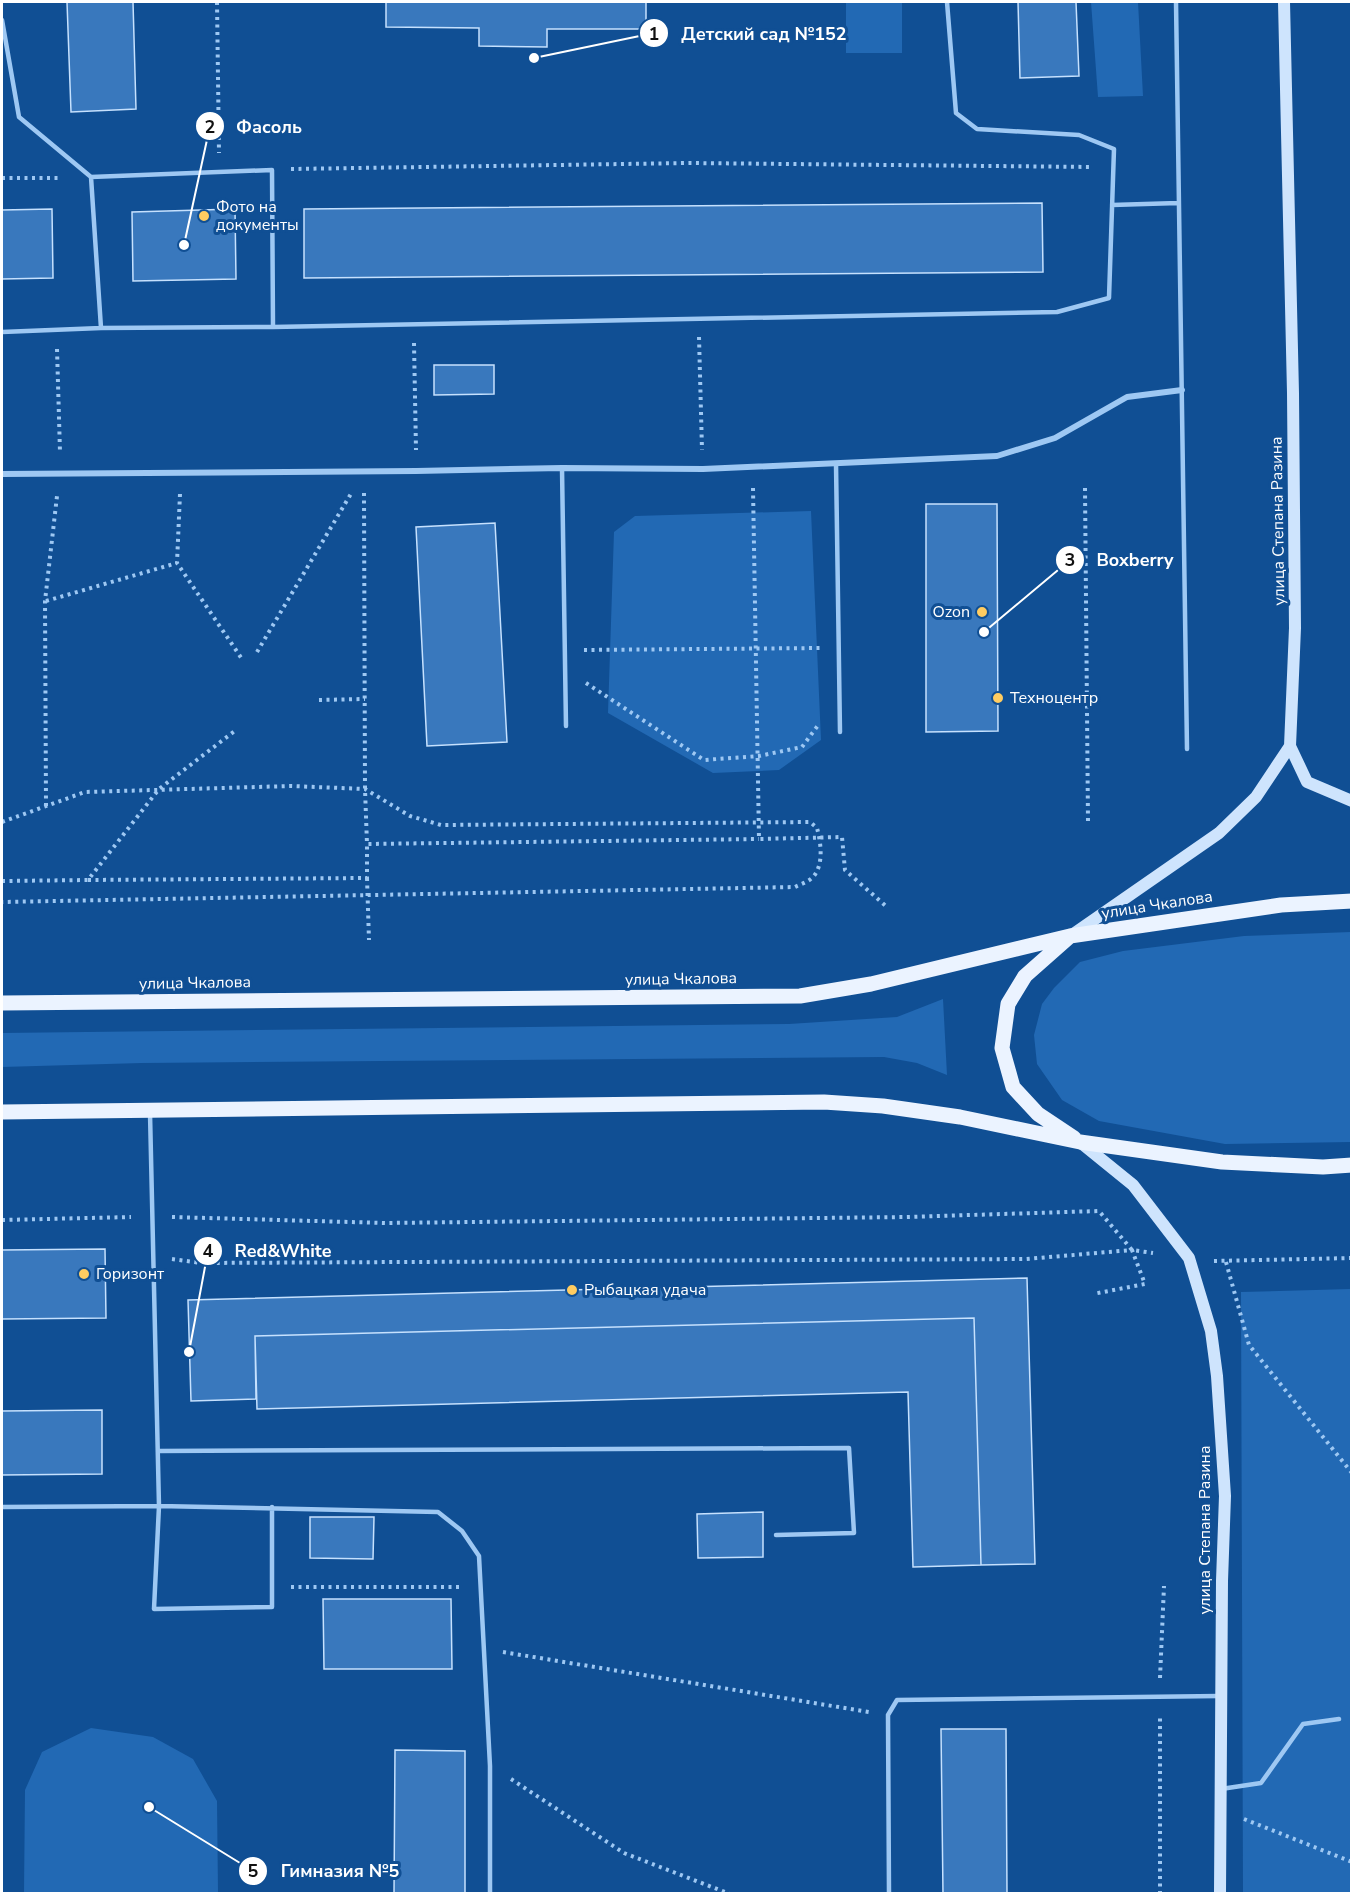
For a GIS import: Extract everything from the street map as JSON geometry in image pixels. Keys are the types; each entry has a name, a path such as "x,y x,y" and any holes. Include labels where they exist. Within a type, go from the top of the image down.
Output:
{"main road":[{"name":"улица Степана Разина","path":"1284,2 1293,393 1295,616 1290,746"},
{"path":"1290,746 1307,782 1352,801"},
{"path":"1080,1142 1038,1114 1013,1086 1002,1048 1008,1004 1025,976 1070,936 1219,833 1256,797 1290,746"},
{"name":"улица Чкалова","path":"2,1003 800,996 871,984 1070,936 1281,905 1352,902"},
{"path":"2,1112 824,1102 883,1106 960,1117 1080,1142 1222,1162 1323,1167 1352,1165"},
{"name":"улица Степана Разина","path":"1080,1142 1133,1185 1189,1258 1211,1331 1217,1376 1225,1496 1220,1893"}],"street":[{"path":"2,474 562,468 703,469 997,456 1055,438 1127,397 1182,390"}],"lane":[{"path":"2,332 101,328 414,325 1057,312 1109,298 1114,149 1079,135 977,129 956,113 947,2"},
{"path":"1176,2 1187,749"},
{"path":"2,20 19,117 91,177 272,170 273,327"},
{"path":"91,177 101,328"},
{"path":"1112,205 1178,203"},
{"path":"836,464 840,732"},
{"path":"562,468 566,726"},
{"path":"150,1110 159,1506 154,1609 273,1607 272,1507"},
{"path":"158,1451 849,1448 854,1533 776,1535"},
{"path":"2,1507 272,1507 438,1512 462,1531 479,1556 490,1766 490,1893"},
{"path":"889,1893 888,1715 897,1700 1221,1696"},
{"path":"1221,1789 1261,1783 1303,1724 1339,1719"}],"path":[{"path":"217,2 219,171"},
{"path":"272,170 690,163 1113,168"},
{"path":"2,178 91,177"},
{"path":"699,319 703,469"},
{"path":"414,325 416,471"},
{"path":"46,806 45,601 60,473 57,331"},
{"path":"753,467 759,838"},
{"path":"257,652 364,471"},
{"path":"364,471 365,789 369,939"},
{"path":"181,473 177,563 242,659"},
{"path":"1085,488 1088,821"},
{"path":"45,601 177,563"},
{"path":"565,650 838,648"},
{"path":"565,669 704,760 759,756 802,747 840,695"},
{"path":"319,700 365,699"},
{"path":"88,880 159,789 236,730"},
{"path":"2,822 85,792 291,786 365,789 410,816 441,825 810,822 817,828 820,837 821,856 818,869 812,879 795,887 2,902"},
{"path":"367,844 842,837 845,870 888,908"},
{"path":"2,881 367,878"},
{"path":"2,1220 153,1217 385,1222 906,1217 1099,1210 1132,1250 1145,1284 1093,1294"},
{"path":"153,1256 201,1263 1026,1259 1132,1250 1226,1262 1352,1258"},
{"path":"1226,1262 1250,1345 1352,1473"},
{"path":"1160,1893 1160,1696 1164,1586"},
{"path":"272,1587 481,1587"},
{"path":"484,1649 888,1715"},
{"path":"490,1766 624,1853 730,1893"},
{"path":"1221,1810 1352,1863"}],"shaded area":[{"path":"846,2 902,2 902,53 846,53"},
{"path":"1091,2 1138,2 1143,96 1098,97"},
{"path":"811,511 821,740 779,770 713,773 608,713 614,532 635,516"},
{"path":"1351,932 1351,1142 1225,1144 1099,1121 1062,1100 1037,1064 1034,1035 1042,1004 1054,988 1080,962 1123,951 1244,936"},
{"path":"943,999 947,1075 917,1063 884,1057 142,1063 2,1067 2,1033 789,1024 897,1017"},
{"path":"1351,1289 1351,1893 1243,1893 1241,1292"},
{"path":"91,1728 153,1737 193,1759 217,1801 218,1893 24,1893 25,1790 42,1752"}],"building":[{"path":"67,2 133,2 136,109 71,112"},
{"path":"386,2 646,2 646,29 547,29 547,47 479,46 479,28 386,27"},
{"path":"1018,2 1076,2 1079,76 1020,78"},
{"path":"1042,203 1043,272 304,278 304,209"},
{"path":"52,209 53,278 2,279 2,210"},
{"path":"235,209 236,279 133,281 132,212"},
{"path":"434,365 494,365 494,394 434,395"},
{"path":"926,504 997,504 998,731 926,732"},
{"path":"495,523 507,742 427,746 416,527"},
{"path":"105,1249 106,1318 2,1319 2,1250"},
{"path":"1027,1278 1035,1564 981,1565 974,1318 255,1336 256,1399 191,1401 188,1300"},
{"path":"974,1318 981,1565 913,1567 908,1392 257,1409 255,1336"},
{"path":"102,1410 102,1474 2,1475 2,1411"},
{"path":"763,1512 763,1557 698,1558 697,1514"},
{"path":"310,1517 374,1517 373,1559 310,1558"},
{"path":"323,1599 451,1599 452,1669 324,1669"},
{"path":"941,1729 1006,1729 1007,1894 943,1894"},
{"path":"395,1750 465,1751 465,1894 394,1894"}],"place":[{"name":"Детский сад №152","path":"534,58"},
{"name":"Фото на документы","path":"204,216"},
{"name":"Фасоль","path":"184,245"},
{"name":"Ozon","path":"982,612"},
{"name":"Boxberry","path":"984,632"},
{"name":"Техноцентр","path":"998,698"},
{"name":"Горизонт","path":"84,1274"},
{"name":"Рыбацкая удача","path":"572,1290"},
{"name":"Red&White","path":"189,1352"},
{"name":"Гимназия №5","path":"149,1807"}]}
